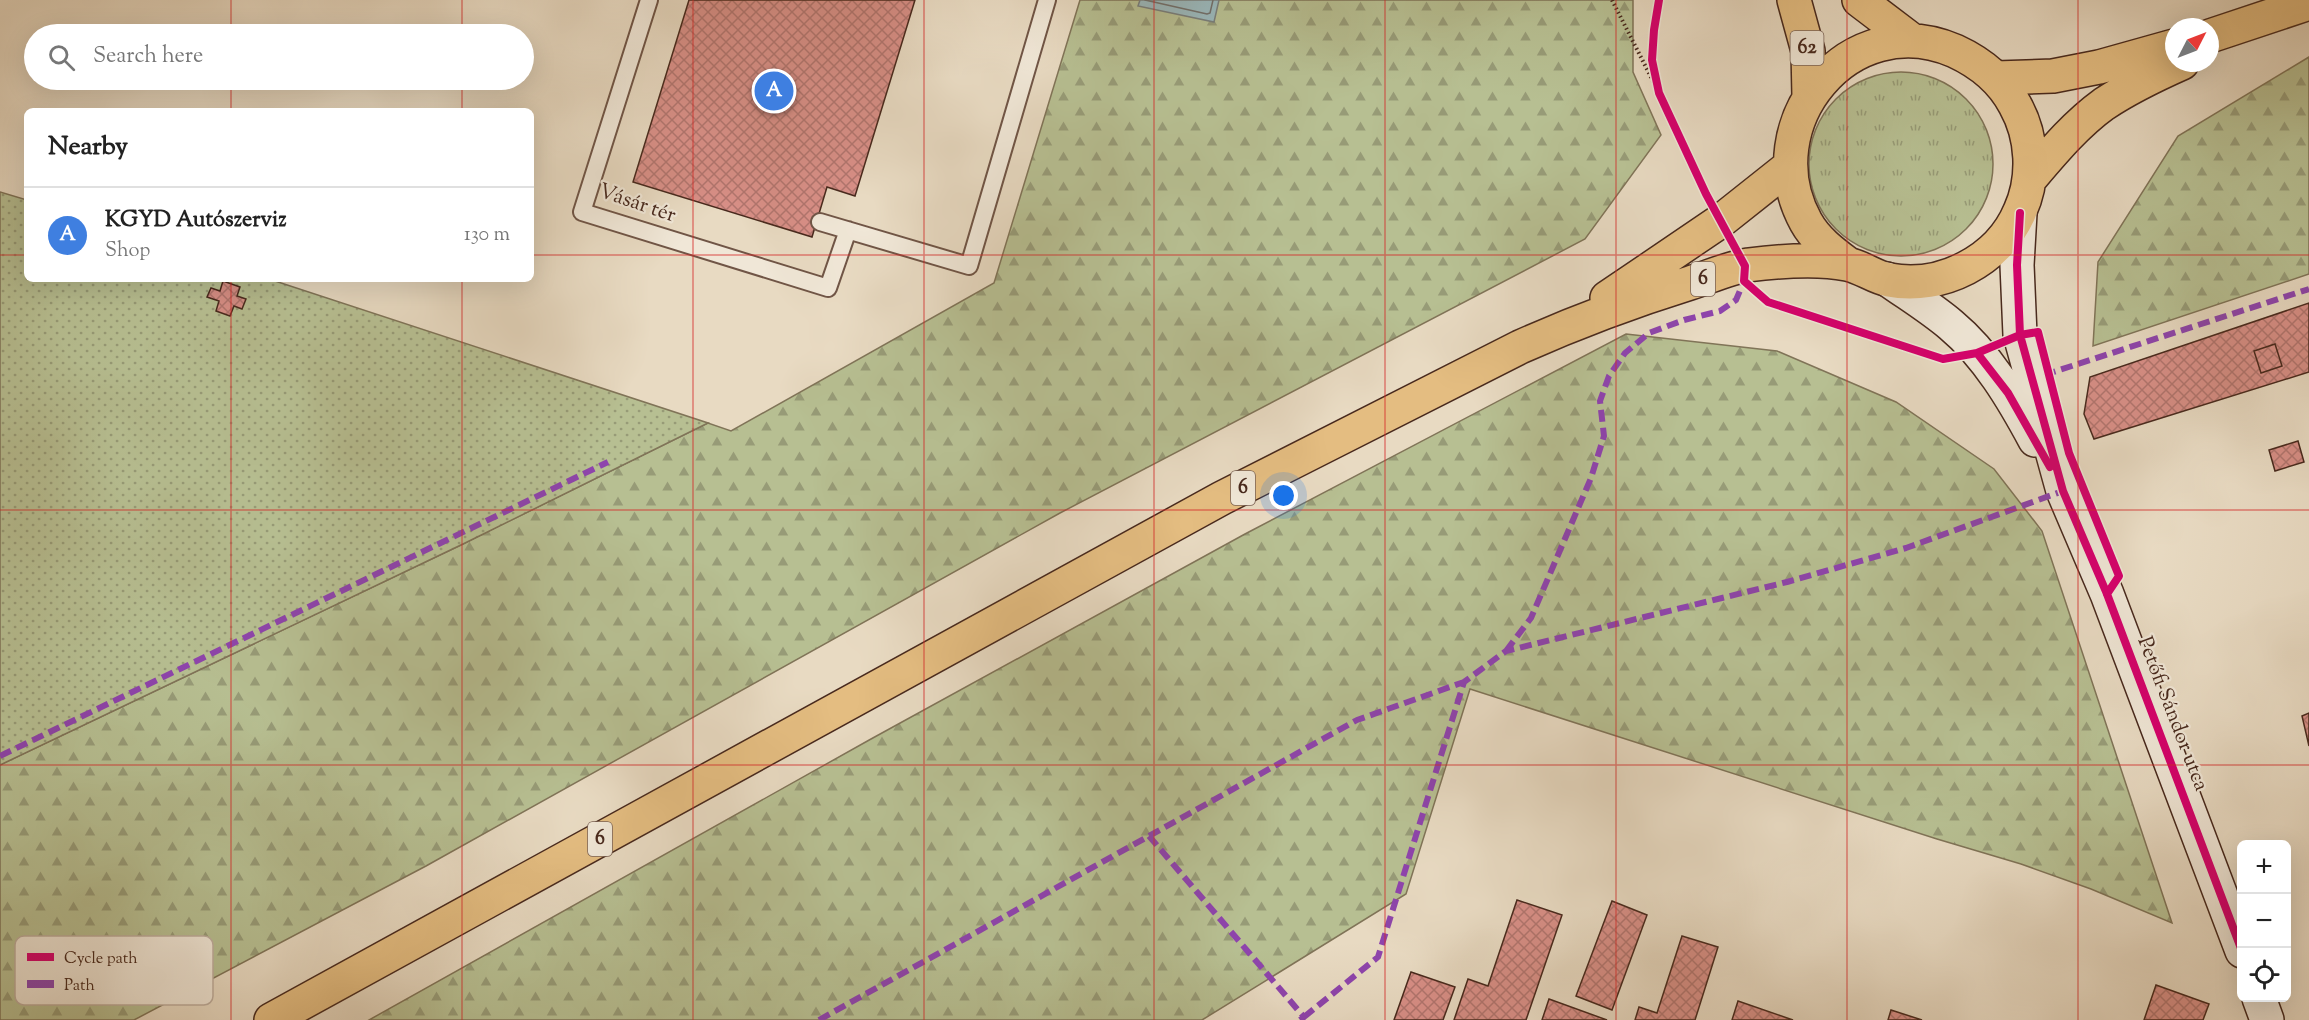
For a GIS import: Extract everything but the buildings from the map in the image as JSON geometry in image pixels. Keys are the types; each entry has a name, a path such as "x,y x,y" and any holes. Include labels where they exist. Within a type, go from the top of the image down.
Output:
{"main road":[{"name":"62","path":"1794,0 1808,51 1809,97"},
{"path":"1859,0 1913,41"},
{"path":"2219,33 2304,4"},
{"path":"2219,47 2255,31 2304,4"},
{"name":"6","path":"1913,41 1944,46 1972,59 1996,78 2010,95 2021,115 2030,158 2029,180 2020,213 2007,234 1995,247 1969,267 1949,276 1908,282 1887,279 1848,264 1825,246 1807,223 1795,196 1790,166 1794,130 1809,97 1821,81 1853,56 1882,45 1913,41"},
{"path":"1996,78 2053,76 2118,62 2165,49"},
{"name":"6","path":"2029,180 2071,133 2104,105 2165,70"},
{"name":"6","path":"1563,328 1722,220 1790,166"},
{"name":"6","path":"271,1020 1222,498 1520,347 1646,296 1745,266 1784,261 1848,264"}],"street":[{"name":"Petőfi Sándor utca","path":"2020,213 2017,265 2020,335 2063,491"},
{"name":"Petőfi Sándor utca","path":"1887,279 1952,326 1977,353 2008,393 2063,491 2107,594 2240,948"},
{"path":"2260,1002 2267,1020"}],"lane":[{"name":"Vásár tér","path":"649,0 582,212 828,288 849,230"},
{"path":"820,222 969,266 1047,0"}],"path":[{"path":"1612,0 1664,103"},
{"path":"1652,60 1659,93"}],"green space":[{"path":"1080,0 1633,0 1633,72 1661,135 1585,239 1060,513 426,866 213,978 213,936 15,936 15,1005 162,1005 134,1020 0,1020 0,765 463,544 708,423 731,431 994,283"},
{"path":"2309,57 2309,274 2093,346 2098,262 2178,136"},
{"path":"1901,72 1936,79 1952,87 1966,99 1978,113 1986,129 1993,164 1986,199 1978,215 1966,229 1952,241 1936,249 1901,256 1866,249 1850,241 1836,229 1824,215 1816,199 1809,164 1816,129 1824,113 1836,99 1850,87 1866,79"},
{"path":"0,192 24,199 24,282 278,282 708,423 463,544 0,765"},
{"path":"1626,334 1777,351 1896,402 1994,469 2042,531 2172,923 2091,889 2021,864 1470,689 1406,894 1202,1020 369,1020 871,739 1245,534"}],"water":[{"path":"1140,0 1219,0 1214,22 1138,6"}],"marked path":[{"path":"1506,651 1531,618 1591,478 1604,436 1600,401 1609,376 1625,353 1649,333 1684,320 1720,311 1736,300 1744,281"},
{"path":"2044,375 2309,289"},
{"path":"0,756 608,462"},
{"path":"1304,1017 1378,957 1464,682 1506,651 1787,582 1906,548 2063,491"},
{"path":"819,1020 1357,720 1464,682"},
{"path":"1149,836 1304,1017 1300,1020"}],"cycle path":[{"path":"1659,0 1652,60 1659,93 1706,194 1745,266 1744,281 1768,302 1943,359 1977,353 2020,335 2038,332 2069,453 2119,576 2107,594"},
{"path":"2020,213 2017,265 2020,335 2063,491 2107,594 2241,948"},
{"path":"1977,353 2008,393 2050,467"}],"place":[{"name":"KGYD Autószerviz","path":"774,91"}]}
